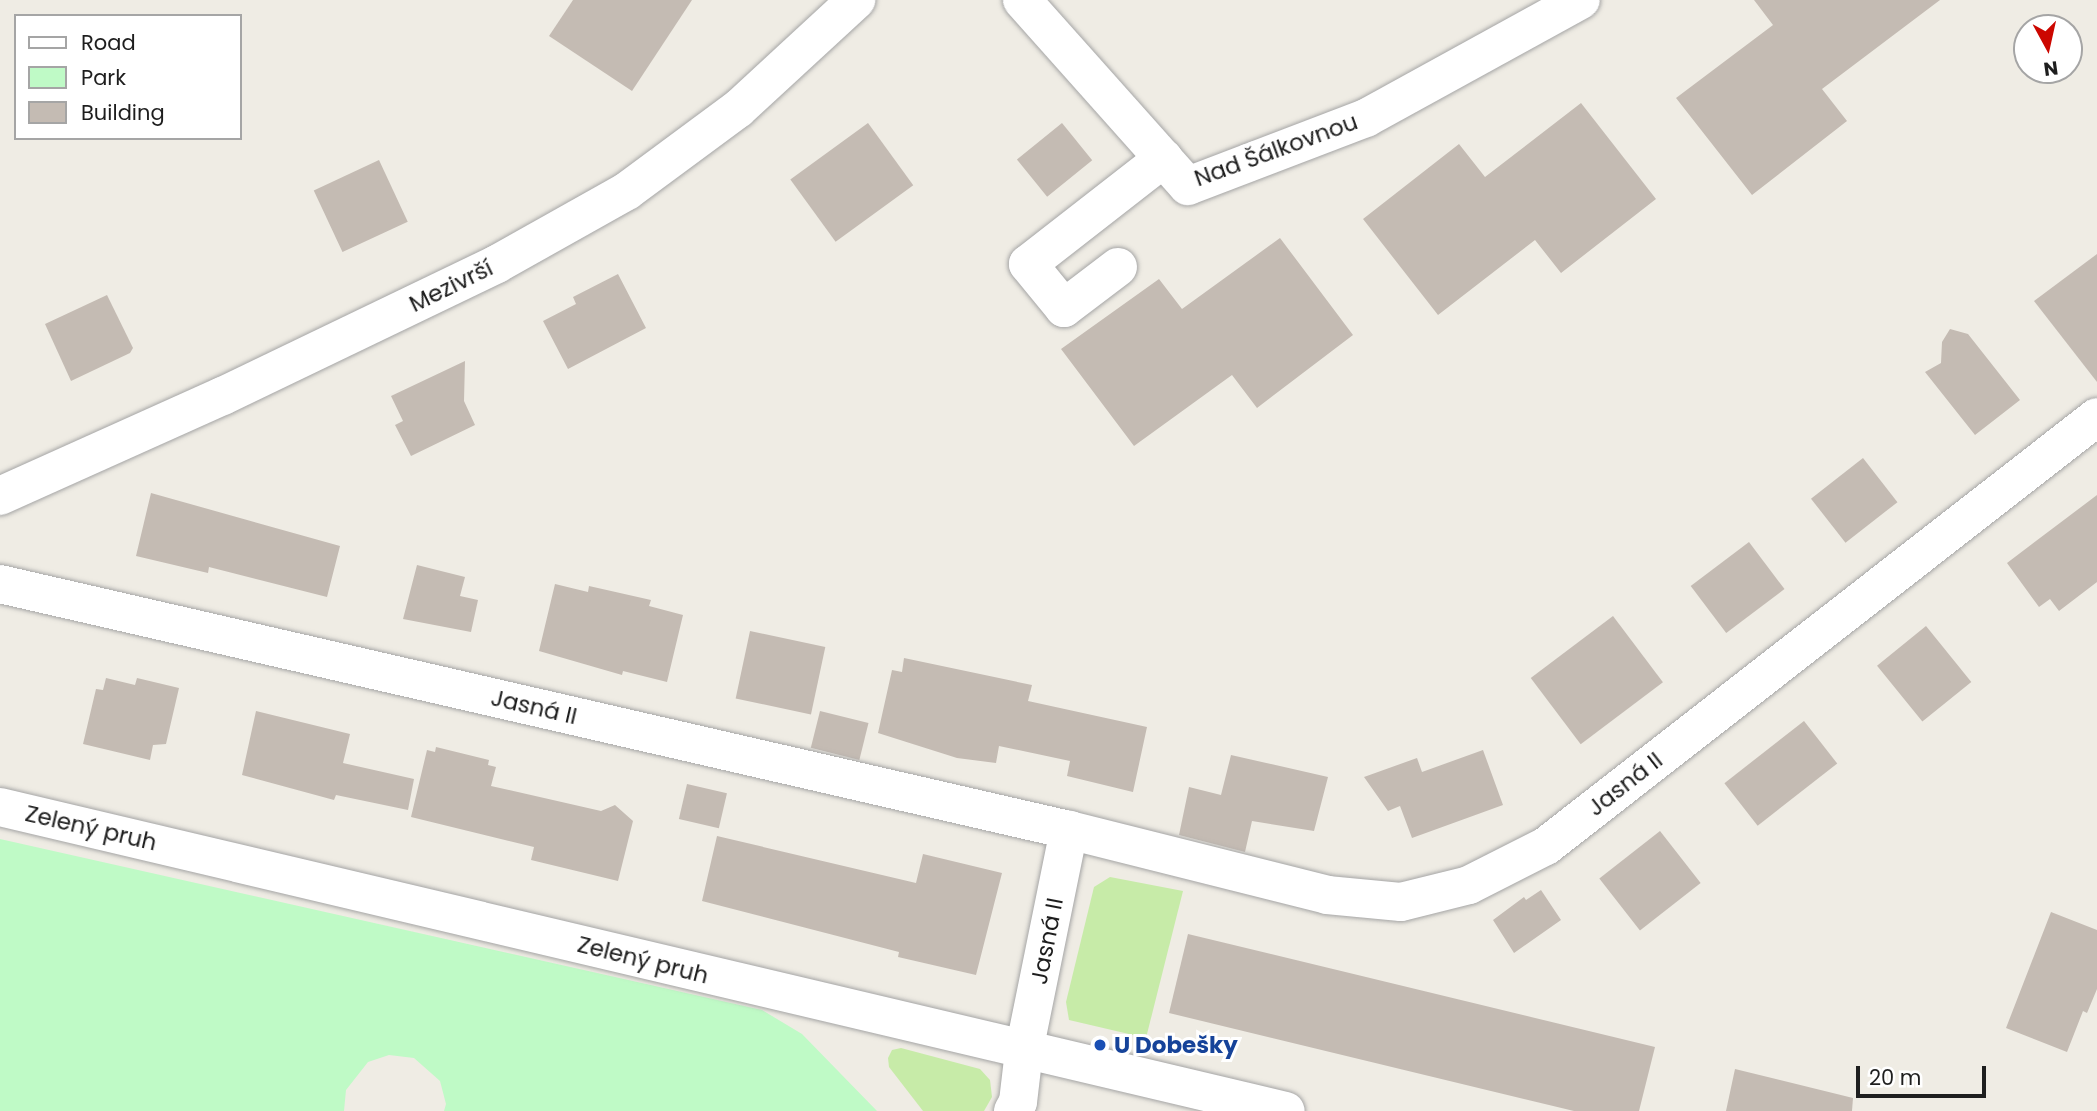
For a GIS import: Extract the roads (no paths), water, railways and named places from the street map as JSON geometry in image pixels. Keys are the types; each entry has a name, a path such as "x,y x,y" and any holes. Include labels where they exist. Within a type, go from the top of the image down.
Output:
{"street":[{"name":"Mezivrší","path":"0,496 223,396 485,270 627,191 738,109 856,0"},
{"name":"Nad Šálkovnou","path":"1022,0 1188,186 1366,118 1581,0"},
{"path":"1118,267 1064,308 1028,264 1164,158"},
{"name":"Jasná II","path":"0,584 1069,830 1327,895 1401,902 1469,885 1546,846 2097,417"},
{"name":"Zelený pruh","path":"0,807 1286,1111"},
{"name":"Jasná II","path":"1013,1111 1018,1102 1024,1051 1069,830"}],"place":[{"name":"U Dobešky","path":"1100,1045"}]}
